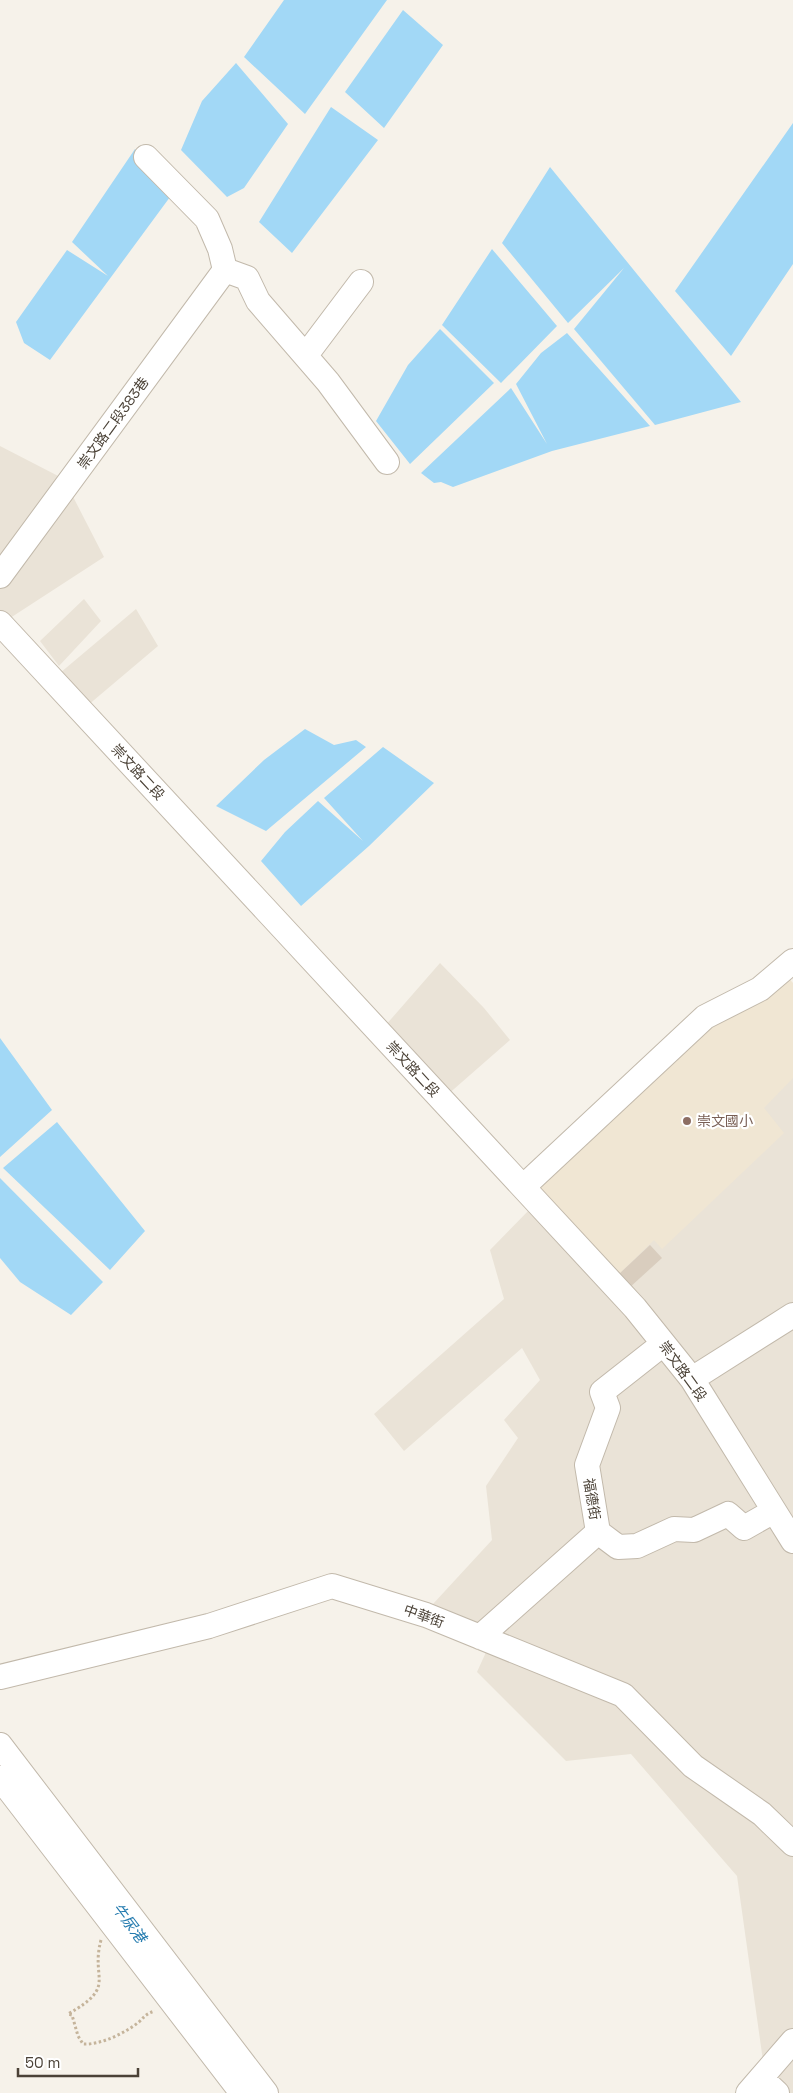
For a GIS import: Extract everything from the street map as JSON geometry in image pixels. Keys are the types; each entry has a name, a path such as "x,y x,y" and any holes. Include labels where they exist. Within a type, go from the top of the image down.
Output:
{"street":[{"path":"146,157 207,219 220,249 225,270 247,278 258,301 306,355 387,462"},
{"name":"崇文路二段383巷","path":"0,576 225,270"},
{"path":"306,355 361,282"},
{"name":"崇文路二段","path":"0,623 635,1308 692,1379 793,1541"},
{"path":"523,1187 705,1017 760,989 793,961"},
{"path":"692,1379 792,1320"},
{"name":"福德街","path":"480,1637 598,1532 587,1465 608,1408 602,1392 663,1344"},
{"path":"598,1532 618,1547 637,1546 674,1529 694,1530 728,1514 744,1528 774,1511"},
{"name":"中華街","path":"0,1677 209,1626 332,1586 426,1615 623,1695 693,1766 762,1814 793,1844"},
{"path":"0,1745 266,2093"},
{"path":"0,1778 242,2093"},
{"path":"762,2088 793,2041"}],"path":[{"path":"114,1927 101,1939 99,1948 100,1985 88,2002 68,2014 72,2015 78,2036 83,2044 93,2045 102,2042 138,2023 148,2012 174,2005"}],"shaded area":[{"path":"0,446 64,479 0,567"},
{"path":"67,485 104,557 4,622 0,618 0,576"},
{"path":"84,599 101,621 59,666 40,641"},
{"path":"136,609 158,646 87,706 60,673"},
{"path":"440,963 484,1008 510,1040 446,1096 385,1026"},
{"name":"崇文國小","path":"785,974 793,983 793,1078 764,1108 784,1133 662,1249 654,1240 618,1275 533,1185 706,1019"},
{"path":"754,980 793,1014 793,2093 742,2093 764,2068 737,1876 631,1754 566,1761 477,1672 492,1639 433,1604 492,1540 486,1486 518,1438 504,1420 540,1380 522,1348 404,1451 374,1414 504,1299 490,1250"}],"water":[{"path":"284,0 387,0 305,114 244,57"},
{"path":"403,10 443,45 384,128 345,92"},
{"path":"236,63 288,124 244,188 227,197 181,150 202,101"},
{"path":"331,107 378,140 292,253 259,222"},
{"path":"793,123 793,264 731,356 675,291"},
{"path":"135,149 170,197 50,360 24,343 16,322 67,250 108,276 72,242"},
{"path":"550,167 741,402 655,425 574,329 624,268 568,323 502,243"},
{"path":"492,249 557,326 501,383 442,325"},
{"path":"440,329 494,383 410,464 376,421 408,365"},
{"path":"567,333 650,426 552,451 453,487 441,482 434,483 421,473 511,388 547,444 516,384 541,353"},
{"path":"305,729 334,745 356,740 366,747 266,831 216,806 264,760"},
{"path":"383,747 434,783 369,846 301,906 261,861 285,832 318,801 363,841 324,798"},
{"path":"0,1038 52,1110 0,1157"},
{"path":"57,1122 145,1231 110,1270 3,1168"},
{"path":"0,1178 103,1282 71,1315 20,1282 0,1258"}],"building":[{"path":"650,1245 662,1258 629,1288 618,1275"}],"place":[{"name":"崇文國小","path":"687,1121"}],"water label":[{"name":"牛尿港","path":"129,1923"}]}
